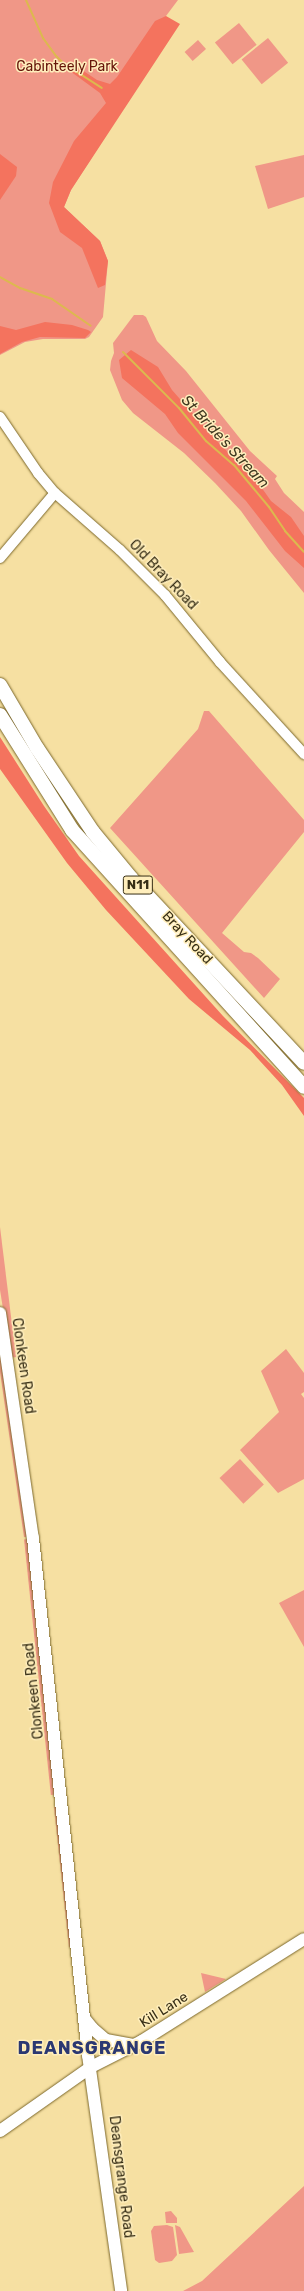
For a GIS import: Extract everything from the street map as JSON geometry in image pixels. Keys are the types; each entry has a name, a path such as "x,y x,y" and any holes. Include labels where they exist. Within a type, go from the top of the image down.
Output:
{"highway":[{"name":"Bray Road","path":"0,685 45,761 93,832 137,883 304,1063"},
{"name":"Bray Road","path":"0,715 72,830 304,1087"}],"main road":[{"name":"Clonkeen Road","path":"0,1313 32,1538 84,2018 91,2067"},
{"name":"Kill Lane","path":"0,2131 91,2067 135,2045 304,1939"},
{"path":"84,2018 92,2028 106,2040 135,2045"},
{"name":"Deansgrange Road","path":"91,2067 121,2291"}],"street":[{"name":"Old Bray Road","path":"0,417 38,473 55,492 120,550 165,594 233,677 304,754"},
{"path":"0,558 55,492"}],"green space":[{"name":"Cabinteely Park","path":"0,0 178,0 166,16 105,137 71,190 64,207 100,241 108,261 103,317 89,337 85,339 43,339 25,342 0,355"},
{"path":"239,23 257,45 233,64 215,43"},
{"path":"268,38 288,63 262,84 242,59"},
{"path":"198,40 206,49 193,61 185,52"},
{"path":"304,155 304,197 268,209 255,166"},
{"path":"134,315 143,315 146,317 157,341 186,371 250,451 277,476 275,479 284,493 304,512 304,593 269,550 241,511 215,483 184,453 133,413 122,400 110,370 114,353 113,343"},
{"path":"204,711 209,711 304,820 304,832 222,933 244,952 251,953 258,958 280,979 264,998 110,828 198,729"},
{"path":"0,1227 16,1357 11,1358 0,1290"},
{"path":"0,1348 27,1537 24,1537 0,1372"},
{"path":"286,1349 304,1373 304,1392 301,1394 304,1398 304,1479 278,1493 240,1450 279,1412 261,1371"},
{"path":"240,1459 264,1485 243,1504 220,1478"},
{"path":"24,1539 28,1539 55,1795 51,1795"},
{"path":"304,1590 304,1647 279,1603"},
{"path":"54,1807 58,1807 72,1946 69,1947"},
{"path":"201,1973 226,1979 205,1992"},
{"path":"304,2186 304,2291 183,2291 202,2281"},
{"path":"171,2211 177,2218 177,2223 166,2223 165,2212"},
{"path":"167,2225 173,2227 177,2255 172,2261 159,2263 155,2260 151,2231 154,2226"},
{"path":"175,2225 180,2227 194,2252 179,2254"}],"shaded area":[{"path":"166,16 180,24 71,190 64,207 100,241 108,261 105,285 98,288 82,248 60,232 49,203 53,182 74,141 106,103 100,93 70,71 69,68 73,64 97,80 110,84 117,77 155,21"},
{"path":"0,154 17,167 16,176 0,200"},
{"path":"45,322 72,325 91,332 85,338 40,337 22,342 0,354 0,326 16,330"},
{"path":"131,350 158,367 172,390 216,440 259,484 271,501 291,517 304,536 304,568 285,551 246,501 178,433 165,414 122,378 119,360"},
{"path":"0,737 44,806 79,856 223,1016 304,1098 304,1116 282,1085 250,1050 189,999 106,910 67,863 0,769"}],"waterway":[{"path":"26,0 43,38 56,56 63,63 102,88"},
{"name":"St Bride's Stream","path":"0,277 20,288 52,299 91,326"},
{"name":"St Bride's Stream","path":"123,352 179,408 206,441 234,465 269,507 285,531 304,552"}],"district":[{"name":"DEANSGRANGE","path":"92,2048"}]}
